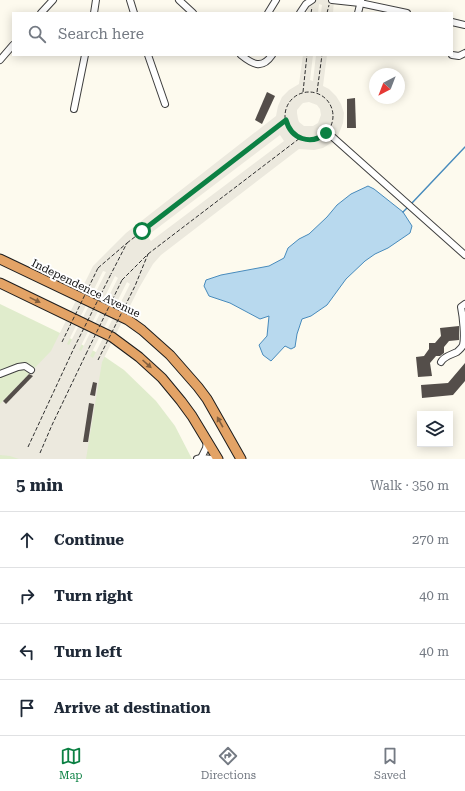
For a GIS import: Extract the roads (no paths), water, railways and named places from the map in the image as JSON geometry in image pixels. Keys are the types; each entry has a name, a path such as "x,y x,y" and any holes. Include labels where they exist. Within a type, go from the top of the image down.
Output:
{"highway":[{"name":"Independence Avenue","path":"2,259 128,320 142,330 170,355 203,393 241,458"},
{"path":"0,283 112,337 126,346 152,368 171,389 192,416 218,459"}],"lane":[{"path":"42,12 53,0"},
{"path":"94,12 96,0"},
{"path":"130,0 134,12"},
{"path":"179,0 192,12"},
{"path":"269,12 276,0"},
{"path":"301,12 306,4 312,0"},
{"path":"332,0 361,2 404,12"},
{"path":"358,12 361,2"},
{"path":"453,22 465,25"},
{"path":"0,60 12,46"},
{"path":"453,55 459,56 465,54"},
{"path":"74,109 85,56"},
{"path":"148,56 165,104"},
{"path":"243,56 252,63 260,64 269,60 271,56"},
{"path":"327,132 465,255"},
{"path":"441,362 443,358 458,351 464,345 465,338 461,307 465,304"},
{"path":"0,374 25,366 32,370"},
{"path":"206,459 207,441"}],"water":[{"path":"368,186 403,212 412,226 410,233 365,261 346,279 327,305 311,316 302,319 297,334 295,347 291,349 285,346 271,361 263,355 259,345 267,336 269,316 260,319 230,303 209,296 204,286 206,280 221,275 269,266 284,258 288,248 299,239 309,234 337,205 351,194"}],"waterway":[{"path":"412,203 465,147"},
{"path":"403,212 407,208"}]}
